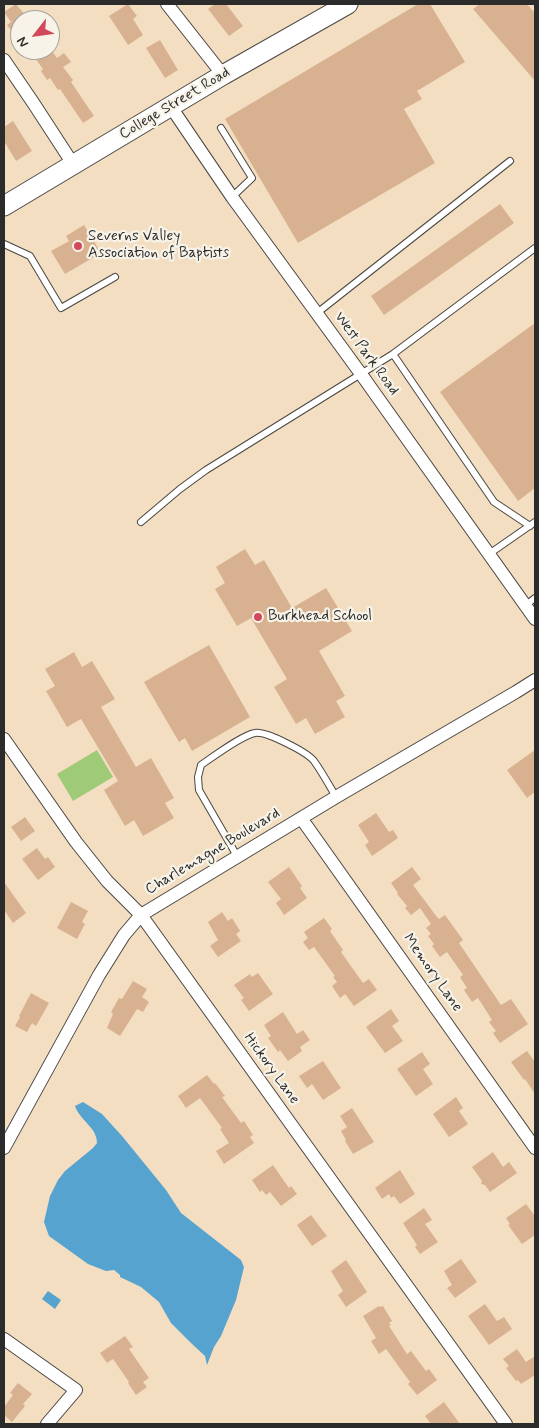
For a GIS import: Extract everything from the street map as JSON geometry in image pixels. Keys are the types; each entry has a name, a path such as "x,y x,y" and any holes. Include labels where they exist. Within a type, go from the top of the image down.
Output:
{"street":[{"path":"167,4 223,75"},
{"name":"College Street Road","path":"4,206 223,75 348,4"},
{"path":"4,60 73,164"},
{"name":"West Park Road","path":"171,107 232,197 489,554 530,601 535,619"},
{"name":"Charlemagne Boulevard","path":"4,1148 99,975 124,935 140,915 535,680"},
{"name":"Hickory Lane","path":"4,739 76,842 107,881 140,915 506,1424"},
{"name":"Memory Lane","path":"301,818 535,1148"},
{"path":"4,1339 76,1390 47,1424"}],"lane":[{"path":"221,128 252,178 232,197"},
{"path":"317,313 510,161"},
{"path":"4,244 30,256 61,308 115,277"},
{"path":"141,522 206,470 393,354 535,248"},
{"path":"393,354 494,502 532,524 489,554"},
{"path":"237,856 198,790 198,777 201,765 246,736 256,733 266,734 290,745 312,759 336,797"}],"green space":[{"path":"97,750 113,777 73,801 57,774"}],"water":[{"path":"83,1102 102,1114 122,1136 166,1190 181,1213 241,1260 244,1267 236,1300 207,1365 205,1356 171,1323 159,1302 141,1287 120,1277 114,1270 106,1271 88,1264 49,1236 44,1222 50,1196 58,1180 65,1171 97,1143 94,1133 75,1106"},
{"path":"48,1291 61,1300 55,1309 42,1299"}],"building":[{"path":"16,4 21,10 10,10 10,21 4,12"},
{"path":"128,4 137,16 133,19 143,35 128,45 109,16"},
{"path":"215,4 226,4 243,26 229,36 208,9"},
{"path":"418,4 430,4 465,62 417,91 422,99 404,109 435,163 298,243 225,119"},
{"path":"480,4 527,4 535,13 535,81 473,9"},
{"path":"160,40 178,70 165,78 146,48"},
{"path":"64,53 71,62 63,67 73,80 71,82 94,116 83,123 60,89 58,90 50,78 47,80 41,71 43,69 36,60 60,60 60,56"},
{"path":"13,121 32,151 16,161 4,141 4,127"},
{"path":"500,204 514,223 384,315 371,296"},
{"name":"Severns Valley Association of Baptists","path":"84,225 101,253 65,274 51,251 69,241 66,236"},
{"path":"535,323 535,488 518,501 440,392"},
{"path":"245,549 255,565 264,560 292,608 326,588 352,631 319,651 345,696 336,701 345,717 315,734 306,718 296,724 274,687 287,679 251,618 237,626 215,589 225,583 216,567"},
{"path":"209,645 250,717 192,751 185,738 179,742 144,682"},
{"path":"74,652 82,667 92,661 115,699 101,707 136,767 151,758 174,798 165,803 174,818 143,836 134,820 125,826 104,790 118,781 81,719 67,727 46,691 55,686 45,669"},
{"path":"535,750 535,792 527,798 507,770"},
{"path":"376,813 389,832 393,830 398,838 372,856 365,845 369,842 358,825"},
{"path":"25,817 35,831 21,841 11,827"},
{"path":"37,848 45,859 48,857 55,867 38,880 22,859"},
{"path":"289,867 302,886 300,888 307,898 284,915 276,903 281,899 268,882"},
{"path":"412,867 421,879 413,885 439,919 445,915 463,940 459,943 501,1005 511,999 528,1024 500,1043 493,1033 496,1031 489,1022 492,1020 478,998 472,1002 464,990 467,988 460,977 463,975 447,952 440,957 432,946 434,944 428,936 431,934 426,928 431,924 420,908 411,915 391,883"},
{"path":"4,882 26,913 13,923 4,910"},
{"path":"71,902 88,911 82,922 85,924 77,939 57,928"},
{"path":"222,912 228,921 232,918 240,931 236,934 241,941 218,957 210,946 218,940 208,922"},
{"path":"324,918 343,950 341,952 363,983 369,979 377,990 354,1006 345,994 340,998 332,986 337,982 333,977 335,976 314,947 309,950 303,942 308,938 304,932"},
{"path":"258,973 273,994 249,1011 241,1000 244,998 234,985 250,974 252,977"},
{"path":"133,981 147,989 142,997 149,1002 143,1012 137,1009 120,1036 107,1028 113,1014 111,1012 119,998 122,999"},
{"path":"31,993 49,1003 36,1026 32,1023 27,1032 15,1026"},
{"path":"391,1009 399,1021 392,1026 403,1041 385,1053 366,1027"},
{"path":"283,1012 297,1034 303,1030 310,1040 300,1047 302,1051 288,1061 280,1050 278,1052 268,1038 271,1036 264,1025"},
{"path":"527,1051 535,1062 535,1094 511,1062"},
{"path":"422,1052 430,1064 423,1069 433,1084 416,1096 397,1069"},
{"path":"323,1061 341,1088 323,1100 312,1084 307,1088 299,1076"},
{"path":"207,1075 225,1096 222,1097 241,1123 244,1121 253,1135 250,1137 254,1143 224,1164 216,1151 229,1143 220,1129 222,1128 200,1098 186,1108 178,1096"},
{"path":"456,1097 463,1108 459,1111 468,1124 449,1137 433,1114"},
{"path":"352,1108 374,1142 353,1154 341,1131 347,1127 340,1116"},
{"path":"493,1152 503,1167 509,1162 517,1173 490,1192 485,1185 481,1184 482,1181 472,1167"},
{"path":"273,1165 289,1188 291,1186 297,1194 281,1206 270,1192 266,1195 262,1190 260,1192 252,1180"},
{"path":"400,1170 415,1194 400,1204 394,1196 391,1198 389,1194 382,1199 375,1188"},
{"path":"526,1204 535,1216 535,1235 522,1244 508,1225 510,1224 506,1218"},
{"path":"424,1208 432,1220 425,1224 438,1242 420,1254 415,1247 417,1245 403,1223"},
{"path":"311,1215 327,1236 312,1246 297,1225"},
{"path":"461,1259 477,1282 455,1298 447,1288 452,1285 444,1271"},
{"path":"346,1260 367,1292 346,1307 338,1295 343,1291 331,1271"},
{"path":"485,1304 497,1321 504,1317 512,1329 489,1345 468,1316"},
{"path":"379,1306 383,1306 392,1321 389,1323 391,1325 389,1326 407,1354 411,1351 426,1371 429,1369 437,1380 417,1395 386,1349 379,1354 371,1341 376,1338 363,1316"},
{"path":"125,1336 133,1347 129,1349 149,1378 143,1382 147,1387 136,1395 113,1359 107,1363 100,1353"},
{"path":"517,1349 526,1362 535,1356 535,1375 521,1384 518,1380 516,1381 506,1368 509,1366 503,1359"},
{"path":"18,1383 32,1394 23,1404 25,1406 12,1422 4,1415 4,1407 13,1395 10,1393"},
{"path":"444,1402 460,1424 431,1424 425,1416"}],"place":[{"name":"Severns Valley Association of Baptists","path":"78,246"},
{"name":"Burkhead School","path":"258,617"}]}
